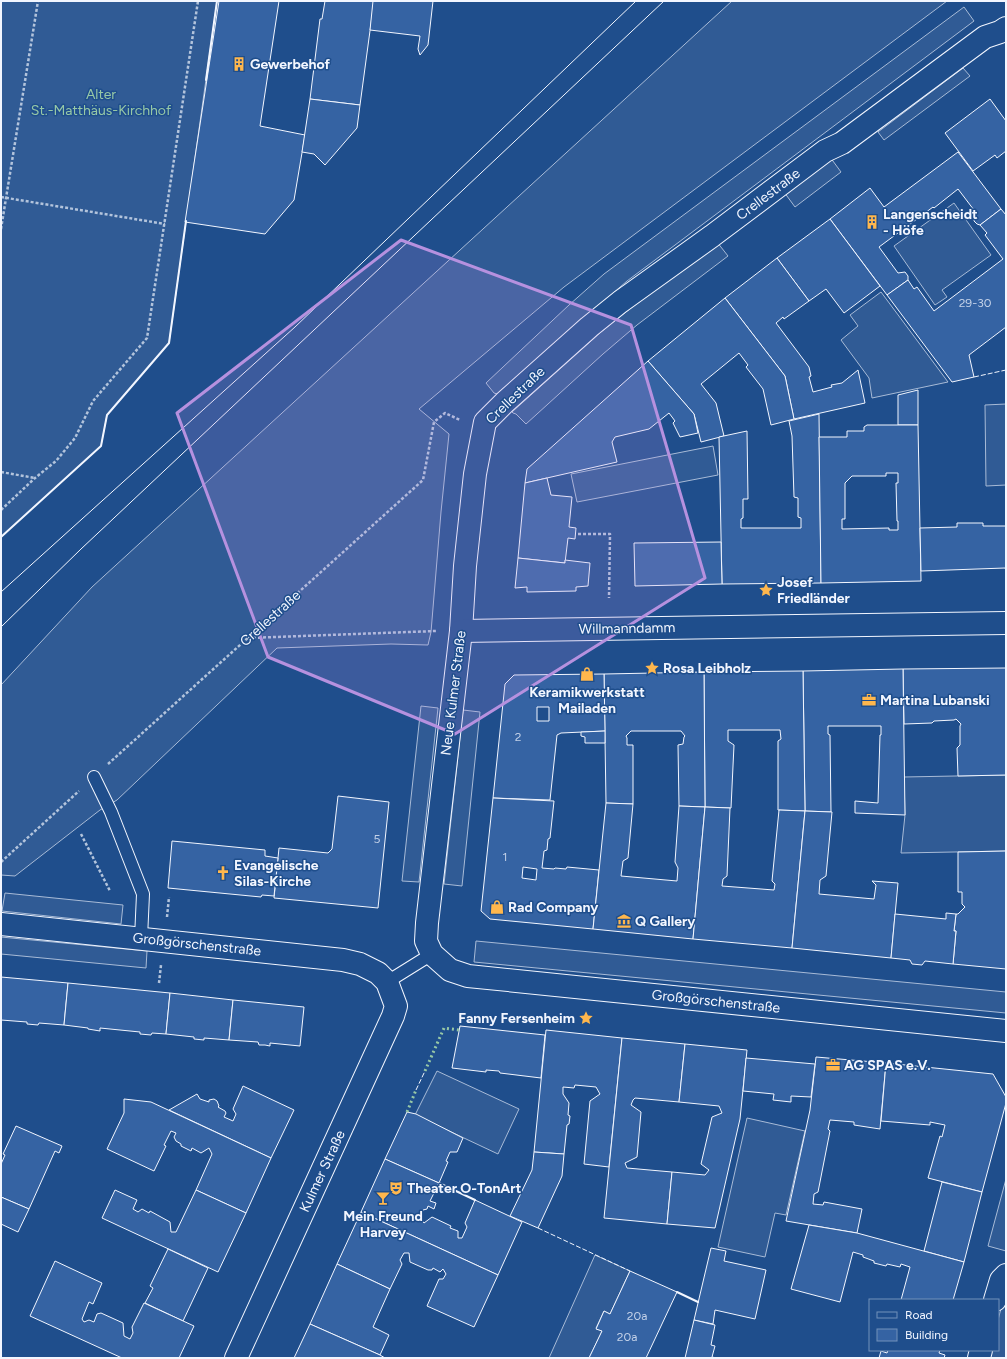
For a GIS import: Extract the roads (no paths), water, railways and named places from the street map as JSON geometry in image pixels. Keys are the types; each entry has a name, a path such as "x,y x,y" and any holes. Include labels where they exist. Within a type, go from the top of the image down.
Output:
{"street":[{"name":"Crellestraße","path":"482,432 485,422 504,402 588,327 620,302 712,236 825,151 842,143 985,36 1000,32 1006,28"},
{"name":"Neue Kulmer Straße","path":"432,954 426,941 427,926 461,631 474,481 482,432"},
{"name":"Willmanndamm","path":"461,631 1006,623"},
{"name":"Großgörschenstraße","path":"1,924 343,960 360,964 378,972 387,982"},
{"name":"Großgörschenstraße","path":"432,954 450,970 468,976 1006,1031"},
{"name":"Kulmer Straße","path":"236,1358 393,1016 396,1006 387,982"},
{"path":"995,1299 1001,1280 1006,1275"}],"lane":[{"path":"94,777 110,812 143,894 140,938"},
{"path":"387,982 432,954"}],"tram line":[{"path":"1,592 295,327 636,1"},
{"path":"1,627 81,549 664,1"}],"place":[{"name":"Gewerbehof","path":"239,64"},
{"name":"Langenscheidt - Höfe","path":"872,222"},
{"name":"Josef Friedländer","path":"766,590"},
{"name":"Rosa Leibholz","path":"652,668"},
{"name":"Keramikwerkstatt Mailaden","path":"587,674"},
{"name":"Martina Lubanski","path":"869,700"},
{"name":"Evangelische Silas-Kirche","path":"223,873"},
{"name":"Rad Company","path":"497,907"},
{"name":"Q Gallery","path":"624,921"},
{"name":"Fanny Fersenheim","path":"586,1018"},
{"name":"AG SPAS e.V.","path":"833,1065"},
{"name":"Theater O-TonArt","path":"396,1188"},
{"name":"Mein Freund Harvey","path":"383,1198"}],"park label":[{"name":"Alter St.-Matthäus-Kirchhof","path":"101,102"}]}
